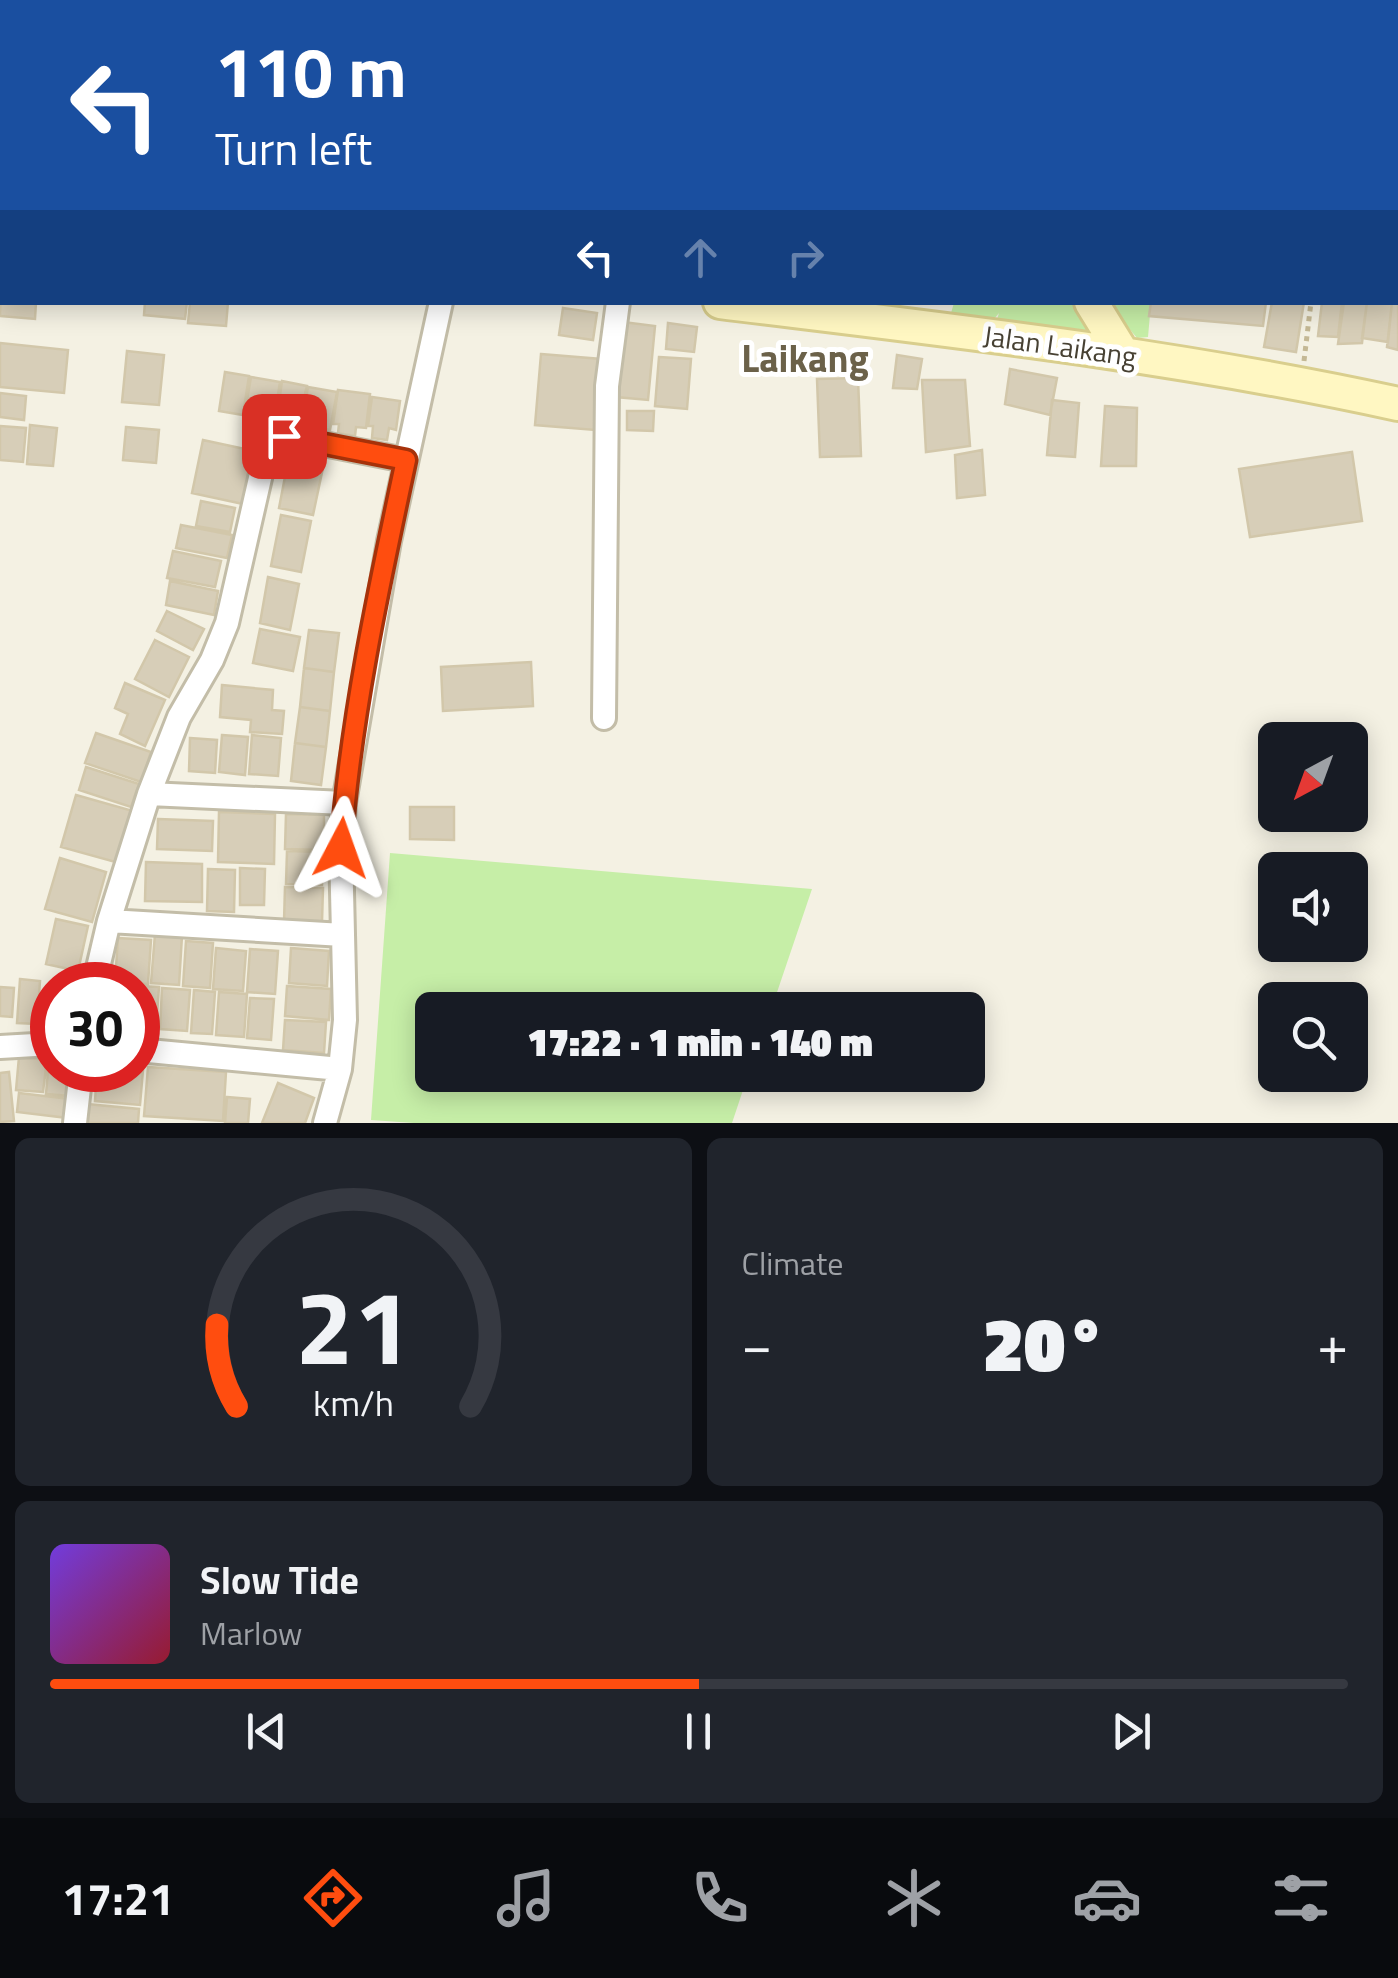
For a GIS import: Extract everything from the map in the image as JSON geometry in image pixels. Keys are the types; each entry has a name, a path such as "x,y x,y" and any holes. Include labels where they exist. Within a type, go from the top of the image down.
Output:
{"main road":[{"name":"Jalan Laikang","path":"768,305 913,314 1398,404"},
{"path":"1093,305 1123,354"}],"street":[{"path":"325,1123 340,1070 345,1001 341,848 344,802 372,630 440,305"},
{"path":"604,718 607,386 618,305"},
{"path":"99,962 108,921 149,794 179,717 212,660 226,622 268,443 274,437 284,436 406,460"},
{"path":"149,794 344,802"},
{"path":"108,921 343,935"},
{"path":"0,1047 30,1045"},
{"path":"160,1052 340,1070"},
{"path":"75,1123 79,1092"}],"path":[{"path":"1302,384 1310,305"}],"green space":[{"path":"953,305 1151,305 1148,337 1137,338 1121,319 1082,343 992,336 999,313 990,324 960,327 951,313"},
{"path":"390,853 812,889 777,992 415,992 415,1092 742,1092 732,1123 371,1120"}],"building":[{"path":"0,305 36,305 35,319 0,316"},
{"path":"145,305 187,305 185,319 144,315"},
{"path":"190,305 228,305 226,326 188,323"},
{"path":"1151,305 1266,305 1263,326 1149,316"},
{"path":"1271,305 1304,305 1296,352 1264,347"},
{"path":"1322,305 1342,305 1338,337 1318,336"},
{"path":"1344,305 1367,305 1362,343 1338,344"},
{"path":"1367,305 1392,305 1388,342 1362,338"},
{"path":"1392,305 1398,305 1398,350 1387,347"},
{"path":"563,308 597,313 593,340 559,335"},
{"path":"623,322 655,326 648,400 616,397"},
{"path":"668,323 697,327 694,352 666,349"},
{"path":"0,343 68,350 64,393 0,387"},
{"path":"127,351 164,355 159,405 122,402"},
{"path":"541,354 601,359 595,430 535,425"},
{"path":"897,355 922,359 917,389 893,388"},
{"path":"659,357 691,359 687,409 655,406"},
{"path":"1010,369 1057,378 1050,415 1005,404"},
{"path":"225,372 249,376 243,415 219,411"},
{"path":"251,377 280,382 274,419 257,417 259,408 246,406"},
{"path":"858,378 861,456 820,457 817,379"},
{"path":"922,380 965,380 970,446 926,452"},
{"path":"282,381 307,386 297,424 283,421 284,411 278,410"},
{"path":"308,387 337,392 330,430 314,427 315,419 303,416"},
{"path":"338,390 370,394 366,428 356,427 355,436 338,433 339,424 333,424"},
{"path":"0,393 26,396 24,420 0,417"},
{"path":"372,397 400,401 396,430 389,428 387,440 372,438 373,426 368,426"},
{"path":"1052,400 1079,403 1075,457 1047,455"},
{"path":"1105,406 1137,408 1136,466 1101,466"},
{"path":"627,411 654,411 653,431 627,430"},
{"path":"30,425 57,428 53,466 27,464"},
{"path":"0,426 26,428 23,462 0,460"},
{"path":"126,427 159,430 156,463 123,460"},
{"path":"203,440 254,451 243,504 192,493"},
{"path":"982,450 985,495 957,498 955,455"},
{"path":"1352,452 1362,521 1250,537 1239,469"},
{"path":"289,456 324,463 313,515 279,508"},
{"path":"201,501 235,508 230,532 196,526"},
{"path":"281,515 311,521 301,572 271,566"},
{"path":"181,525 232,535 227,558 176,548"},
{"path":"173,551 221,561 215,587 167,578"},
{"path":"268,577 299,584 290,630 260,623"},
{"path":"170,581 218,591 214,615 166,605"},
{"path":"167,611 204,629 193,650 157,631"},
{"path":"260,629 300,637 293,671 253,663"},
{"path":"309,630 339,633 334,672 304,668"},
{"path":"155,640 189,657 169,697 135,679"},
{"path":"531,662 533,706 443,711 441,667"},
{"path":"304,668 334,672 330,711 300,707"},
{"path":"125,683 165,700 145,746 120,734 128,714 115,708"},
{"path":"222,685 273,690 272,710 284,711 282,734 250,732 251,720 220,717"},
{"path":"300,707 330,711 326,747 295,743"},
{"path":"96,733 151,752 141,782 85,763"},
{"path":"222,735 248,737 245,775 219,772"},
{"path":"252,735 281,738 278,776 249,774"},
{"path":"190,738 217,740 215,773 189,771"},
{"path":"295,743 326,747 321,785 291,781"},
{"path":"86,767 139,784 131,807 79,790"},
{"path":"76,795 133,811 119,863 61,847"},
{"path":"410,807 454,807 454,840 410,839"},
{"path":"219,812 275,814 274,864 218,862"},
{"path":"286,814 324,815 324,850 285,849"},
{"path":"158,819 213,821 212,851 157,849"},
{"path":"287,851 323,852 322,885 286,884"},
{"path":"60,858 106,872 92,922 45,909"},
{"path":"146,862 202,864 202,902 145,901"},
{"path":"240,868 265,869 264,905 240,905"},
{"path":"208,869 235,870 234,912 207,911"},
{"path":"285,887 323,888 322,922 284,922"},
{"path":"56,919 88,926 80,962 46,962"},
{"path":"155,934 182,936 179,985 160,984 160,962 153,962"},
{"path":"118,938 151,940 150,962 116,962"},
{"path":"186,941 213,943 210,988 183,986"},
{"path":"216,948 246,951 243,991 213,989"},
{"path":"291,948 329,951 327,986 289,983"},
{"path":"250,949 278,951 275,994 247,992"},
{"path":"20,979 30,980 30,1024 17,1023"},
{"path":"287,986 331,989 329,1020 285,1016"},
{"path":"0,987 14,988 12,1017 0,1016"},
{"path":"162,988 190,990 187,1031 160,1029"},
{"path":"194,990 215,992 212,1034 191,1033"},
{"path":"219,992 247,994 244,1037 216,1035"},
{"path":"250,998 274,999 271,1040 247,1038"},
{"path":"285,1020 326,1022 324,1053 283,1050"},
{"path":"19,1057 30,1058 30,1091 16,1090"},
{"path":"160,1068 226,1072 223,1121 144,1116 146,1092 160,1092"},
{"path":"9,1072 14,1121 0,1122 0,1073"},
{"path":"278,1083 314,1098 305,1123 262,1123"},
{"path":"46,1092 70,1092 70,1096"},
{"path":"96,1092 141,1092 140,1105 95,1101"},
{"path":"19,1093 70,1099 68,1118 17,1112"},
{"path":"227,1097 250,1099 248,1123 225,1123"},
{"path":"87,1104 139,1109 138,1123 85,1123"}],"district":[{"name":"Laikang","path":"805,359"}],"route":[{"path":"284,436 406,460 372,630 344,802 341,848"}]}
